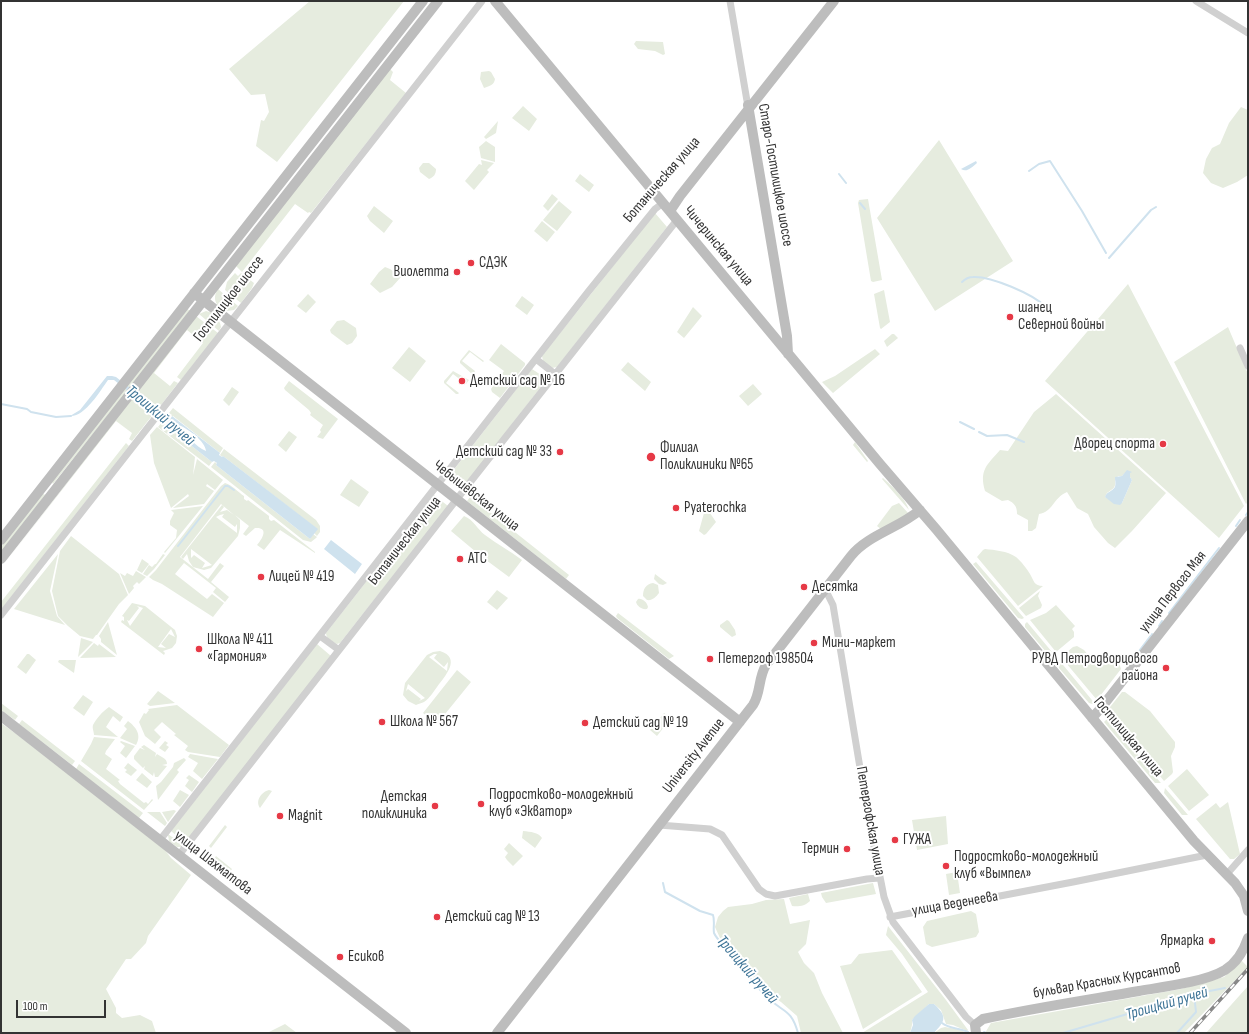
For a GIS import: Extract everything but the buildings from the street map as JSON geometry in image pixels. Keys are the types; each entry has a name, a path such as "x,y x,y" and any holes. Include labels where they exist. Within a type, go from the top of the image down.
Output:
{"street":[{"name":"Гостилицкое шоссе","path":"1,540 423,1"},
{"name":"Гостилицкое шоссе","path":"1,560 438,1"},
{"name":"Гостилицкое шоссе","path":"1,615 482,1"},
{"name":"Чичеринская улица","path":"495,1 788,354 920,510"},
{"name":"Старо-Гостилицкое шоссе","path":"730,1 787,336 788,354"},
{"name":"Ботаническая улица","path":"160,840 654,209 667,207 680,196 826,1"},
{"name":"Ботаническая улица","path":"748,105 834,1"},
{"path":"1196,1 1248,33"},
{"name":"Ботаническая улица","path":"179,855 677,220"},
{"name":"Чебышёвская улица","path":"194,294 740,722"},
{"path":"1240,348 1248,366"},
{"path":"536,359 555,374"},
{"path":"44,486 53,493"},
{"name":"University Avenue","path":"497,1033 756,701 761,676 766,665 857,549 911,518 920,510"},
{"name":"Гостилицкая улица","path":"920,510 1207,855 1240,889 1244,896 1248,911"},
{"name":"улица Первого Мая","path":"1092,718 1248,521"},
{"name":"Петергофская улица","path":"825,589 833,605 879,878 890,917 976,1029"},
{"path":"320,636 339,650"},
{"name":"улица Шахматова","path":"1,716 406,1033"},
{"path":"659,825 710,829 722,834 759,889 769,895 775,896 879,878"},
{"path":"1227,874 1248,850"},
{"name":"улица Веденеева","path":"890,917 1207,855"},
{"name":"бульвар Красных Курсантов","path":"976,1029 982,1019 1166,987 1206,978 1227,969 1239,955 1248,938"}],"shaded area":[{"path":"310,1 404,1 277,162 256,146 261,120 264,121 269,112 265,94 251,95 229,69"},
{"path":"636,41 663,42 665,54 663,55 655,51 638,49 634,44"},
{"path":"390,69 393,72 390,80 406,93 311,213 308,213 295,204 242,272 236,266"},
{"path":"489,71 495,79 494,83 484,88 480,79 481,72"},
{"path":"523,106 537,119 529,131 512,118"},
{"path":"1241,107 1248,110 1248,175 1223,188 1211,183 1203,173 1206,159 1212,148 1220,144 1229,123"},
{"path":"498,121 496,133 486,139 484,137"},
{"path":"939,140 1013,261 935,311 877,218"},
{"path":"486,141 495,147 495,162 481,158 479,147"},
{"path":"481,160 494,163 487,170 489,172 474,190 465,181 479,164 482,165"},
{"path":"423,163 429,163 436,169 434,175 429,179 420,172 419,168"},
{"path":"580,174 594,185 589,192 575,181"},
{"path":"552,194 558,199 548,211 543,206"},
{"path":"868,199 882,280 873,282 871,281 858,203 859,200"},
{"path":"559,201 572,212 557,231 543,220"},
{"path":"374,206 393,221 384,233 370,221 367,216"},
{"path":"655,213 667,227 557,367 552,368 543,361 542,356"},
{"path":"542,221 555,232 547,242 534,231"},
{"path":"385,267 401,277 392,287 380,293 370,284"},
{"path":"235,273 238,276 241,273 254,283 241,303 225,290 227,282"},
{"name":"Дворец спорта","path":"1128,284 1244,506 1219,538 1045,381"},
{"path":"218,289 238,306 234,310 227,311 216,303 215,297"},
{"path":"884,290 890,322 881,329 874,294"},
{"path":"308,294 316,302 306,313 297,306"},
{"path":"522,296 534,305 527,315 515,306"},
{"path":"693,307 702,316 684,338 677,332"},
{"path":"187,309 191,311 53,484 52,482"},
{"path":"206,311 216,316 218,319 221,327 219,331 199,314"},
{"path":"196,316 218,333 181,380 177,377 203,343 187,330 154,373 170,386 174,381 178,383 161,405 160,404 158,407 139,392 134,399 153,413 151,417 132,441 129,439 132,433 116,421 1,568"},
{"path":"344,320 356,328 357,336 352,343 347,345 331,333 330,330 337,321"},
{"path":"1228,327 1248,374 1248,502 1246,504 1174,362"},
{"path":"892,334 898,338 887,347 884,341"},
{"path":"501,344 525,363 525,365 500,398 492,392 491,389 504,371 489,360"},
{"path":"409,347 426,361 410,382 392,368"},
{"path":"875,349 880,354 833,393 822,382 835,376"},
{"path":"469,350 484,361 483,362 470,352 462,361 475,371 473,375 460,363"},
{"path":"628,362 651,382 645,391 621,370"},
{"path":"532,369 547,379 463,487 449,476"},
{"path":"453,371 469,380 466,384 453,374 446,383 459,393 458,394 456,394 444,383"},
{"path":"289,381 338,419 323,439 317,437 321,432 320,430 323,425 310,415 311,413 309,410 285,390 284,388"},
{"path":"753,384 762,394 748,406 739,396"},
{"path":"232,387 239,392 229,406 223,400"},
{"path":"1056,394 1166,493 1115,548 1108,543 1094,527 1088,514 1077,508 1067,492 1062,495 1047,511 1039,514 1036,528 1032,531 1028,531 1028,520 1017,514 1016,507 1013,504 1008,500 1002,501 985,491 983,478 985,468 1000,450 1008,451 1034,412","holes":["1125,473 1130,473 1132,480 1122,503 1105,497 1114,487 1118,476 1122,476"]},
{"path":"173,408 223,448 220,453 173,416 170,417 171,415 169,413"},
{"path":"162,422 212,462 209,466 158,427"},
{"path":"157,427 195,457 193,475 197,459 223,480 215,490 207,484 206,486 214,491 204,504 173,508 189,496 188,494 171,508 154,463 150,435"},
{"path":"289,431 297,437 286,452 278,445"},
{"path":"855,442 868,461 867,462 853,445"},
{"path":"126,443 129,446 1,610 1,602"},
{"path":"224,449 316,520 320,526 320,532 317,536 314,533 317,529 223,456 222,457 220,455"},
{"path":"215,462 217,464 216,465 310,539 313,534 317,537 311,542 303,540 211,467"},
{"path":"883,478 902,497 909,510 882,479"},
{"path":"351,479 369,492 359,507 340,495"},
{"path":"225,483 233,487 244,496 244,499 247,501 248,500 269,516 271,521 274,520 315,553 280,530 264,550 257,545 264,534 262,529 255,528 246,536 243,534 249,526 235,515 240,520 238,536 211,568 204,570 193,567 187,554 183,559 181,557 222,505 224,507 220,512 227,510 234,515 221,504 180,557 208,579 220,563 224,566 211,582 229,597 225,602 213,592 216,588 184,563 175,574 207,599 212,594 224,603 213,617 149,577 221,486","holes":["224,514 222,517 235,527 237,524 237,533 216,517","191,549 212,565 202,568 205,563 194,555 191,558"]},
{"path":"41,495 45,495 1,553 1,547"},
{"path":"434,495 448,506 340,643 337,644 330,640 326,633"},
{"path":"470,497 569,575 566,579 467,501"},
{"path":"899,503 909,514 882,530 877,526 892,506"},
{"path":"203,506 165,553 164,552 176,538 177,530 170,525 170,521 174,513 171,510"},
{"path":"708,510 716,522 704,535 699,531 704,513"},
{"path":"464,516 470,520 482,533 522,560 509,577 451,531"},
{"path":"71,536 119,574 128,595 119,604 93,639 80,636 58,616 52,591 60,551"},
{"path":"985,549 1005,552 1016,557 1026,567 1035,583 1043,586 1018,606 977,557"},
{"path":"58,554 50,591 57,616 65,625 14,609"},
{"path":"163,554 165,555 147,576 143,574 149,565 152,567 156,564"},
{"path":"142,559 149,564 142,573 137,570"},
{"path":"976,562 1024,618 1018,618 973,564"},
{"path":"136,571 146,577 139,584 137,582 133,586 134,588 129,594 120,573 125,576 127,573 133,576"},
{"path":"655,574 667,583 663,585 659,584 654,579"},
{"path":"653,583 658,585 659,593 652,599 647,600 643,596 645,587"},
{"path":"497,590 508,598 497,610 487,602"},
{"path":"1040,591 1038,596 1042,605 1041,608 1026,616 1019,608"},
{"path":"638,599 645,602 648,607 647,609 643,609 639,606 636,602"},
{"path":"132,603 145,606 175,630 177,636 176,643 172,648 163,651 165,653 164,655 121,622 122,620 124,621 124,617 122,616","holes":["137,606 143,608 130,626 127,620 129,621 139,608","171,629 175,637 169,634 161,644 166,648 158,647"]},
{"path":"1056,605 1075,626 1072,629 1074,632 1074,637 1056,652 1030,620 1046,613"},
{"path":"618,613 674,656 669,659 617,618 616,616"},
{"path":"727,620 735,630 736,635 732,637 720,627 720,625"},
{"path":"108,622 117,655 101,642 99,636"},
{"path":"1027,622 1053,653 1046,652 1025,627"},
{"path":"81,638 93,642 78,657"},
{"path":"94,643 98,646 99,644 116,657 80,658"},
{"path":"317,644 331,656 185,843 171,831"},
{"path":"1077,646 1084,650 1090,657 1109,658 1117,661 1121,669 1097,700 1061,657 1073,647"},
{"path":"440,651 447,654 450,658 450,668 430,697 424,702 416,705 408,701 403,695 405,683 427,655","holes":["437,654 434,658 444,667 448,662 447,671 429,657","408,684 425,698 419,701 421,699 408,689 406,691"]},
{"path":"27,654 36,660 26,674 17,667"},
{"path":"59,660 76,660 74,673 58,662"},
{"path":"1059,660 1096,705 1089,703 1059,668"},
{"path":"457,670 471,682 437,724 423,713"},
{"path":"158,691 175,703 150,706 147,704"},
{"path":"1122,692 1125,692 1150,711 1175,742 1175,747 1171,756 1173,772 1164,781 1106,712"},
{"path":"83,695 93,702 84,716 73,708"},
{"path":"1,703 18,716 15,720 1,710"},
{"path":"177,705 229,745 220,757 188,752 185,750 188,746 174,735 176,734 162,722 154,730 161,737 155,744 145,736 139,722 144,713 146,714 149,710 148,709"},
{"path":"109,707 123,717 120,722 113,716 106,727 118,737 94,735 93,725 100,715"},
{"path":"664,713 671,718 657,736 650,730"},
{"path":"1108,718 1161,783 1155,783 1104,722"},
{"path":"22,720 75,761 72,765 19,724"},
{"path":"128,721 138,735 136,745 120,738 127,729 124,726"},
{"path":"1,723 165,850 171,858 191,875 148,936 146,943 131,959 126,959 106,989 116,1008 116,1013 122,1018 140,1015 152,1021 156,1033 1,1033"},
{"path":"94,737 115,739 105,754 112,759 106,769 120,780 118,781 120,784 144,803 146,802 148,804 152,799 153,800 144,810 81,761"},
{"path":"121,741 135,746 126,758 120,753 125,746 120,742"},
{"path":"165,741 168,743 166,745 169,747 165,752 159,748"},
{"path":"144,745 156,753 155,757 157,754 167,762 167,764 162,765 167,766 158,777 155,777 154,772 153,776 144,769 145,766 143,768 134,759 134,756 140,748 145,750 141,747"},
{"path":"190,754 218,759 202,779 193,771 198,763 188,757"},
{"path":"184,758 186,760 177,770 179,772 158,800 156,786 173,767 174,763"},
{"path":"128,763 137,770 131,776 125,772 127,770 124,768"},
{"path":"79,764 143,813 139,818 76,769"},
{"path":"1187,769 1209,795 1189,811 1168,786"},
{"path":"142,773 152,782 147,788 136,780"},
{"path":"189,775 199,782 192,792 185,786 189,780 186,778"},
{"path":"1165,788 1188,815 1182,815 1164,793"},
{"path":"180,790 189,795 180,807 173,801"},
{"path":"269,790 272,791 260,808 258,803 261,795"},
{"path":"1228,802 1240,854 1234,859 1230,859 1196,819 1216,803 1220,808"},
{"path":"176,811 168,822 162,812"},
{"path":"147,812 160,812 167,823 165,826"},
{"path":"946,816 948,844 917,850 912,820"},
{"path":"225,825 227,827 211,848 209,846"},
{"path":"523,831 536,833 542,838 535,848 522,838"},
{"path":"168,834 183,845 182,847 177,847 169,841"},
{"path":"509,843 523,856 513,866 505,857 508,853 504,849"},
{"path":"216,856 232,869 230,872 214,859"},
{"path":"957,872 960,893 949,895 946,874"},
{"path":"873,883 876,894 826,903 821,893"},
{"path":"808,894 810,901 808,903 801,906 792,906 789,898"},
{"path":"784,899 790,924 810,920 806,944 798,952 804,963 814,973 822,993 843,1033 801,1033 797,1016 781,1002 762,990 731,947 720,938 715,927 718,917 728,907 752,904 766,900"},
{"path":"971,911 976,914 979,932 976,937 932,947 926,944 923,927 927,921"},
{"path":"888,926 946,1000 968,1030 967,1031 953,1025 946,1024 941,1010 934,1004 929,1004 912,1020 910,1033 862,1033 928,992 902,954 886,935"},
{"path":"892,950 922,992 863,1029 840,966 851,964 859,954"},
{"path":"1241,960 1248,967 1184,1033 985,1033 991,1023 1181,989 1224,977"},
{"path":"1248,986 1248,1033 1206,1033"},
{"path":"285,1024 297,1033 267,1033"},
{"path":"945,1027 961,1030 967,1033 934,1033"}],"water":[{"path":"976,161 977,163 969,169 961,169"},
{"path":"107,376 116,377 170,419 172,416 220,453 219,455 222,457 223,456 318,529 310,539 216,465 217,463 214,461 212,462 165,425 167,422 114,380 108,380 87,408 76,415 70,416 80,410","holes":["181,426 200,440 206,451 195,443"]},
{"path":"1127,470 1132,472 1130,473 1130,477 1132,480 1122,503 1120,505 1114,504 1105,497 1115,487 1115,477 1122,476"},
{"path":"331,540 362,564 355,574 324,549"},
{"path":"929,1004 934,1004 938,1008 943,1016 943,1022 934,1033 910,1033 913,1025 912,1020"}],"waterway":[{"path":"1029,171 1039,164 1050,161 1082,211 1106,253"},
{"path":"839,174 846,183"},
{"path":"860,203 865,209"},
{"path":"1109,258 1151,210 1156,207"},
{"path":"962,282 971,277 990,279 1022,292 1046,307"},
{"name":"Троицкий ручей","path":"1,404 56,417 71,416"},
{"path":"960,422 974,429"},
{"path":"979,432 987,436 1007,435 1024,442"},
{"path":"178,546 225,486 228,486 234,490"},
{"path":"1236,526 1240,520"},
{"path":"1169,613 1219,548"},
{"path":"1159,626 1162,621"},
{"path":"1133,659 1152,634"},
{"name":"Троицкий ручей","path":"663,883 665,892 700,911 713,915 714,933 717,938 762,992 789,1015 798,1033"},
{"name":"Троицкий ручей","path":"1063,1033 1168,1002 1182,1000 1194,994 1225,988"},
{"path":"1177,1033 1196,1012 1194,994"},
{"name":"Троицкий ручей","path":"942,1023 968,1032"}],"railway":[{"path":"1190,1033 1248,969"}],"place":[{"name":"СДЭК","path":"471,263"},
{"name":"Виолетта","path":"457,272"},
{"name":"шанец Северной войны","path":"1010,317"},
{"name":"Детский сад № 16","path":"462,381"},
{"name":"Дворец спорта","path":"1163,444"},
{"name":"Детский сад № 33","path":"560,452"},
{"name":"Филиал Поликлиники №65","path":"651,457"},
{"name":"Pyaterochka","path":"676,508"},
{"name":"АТС","path":"460,559"},
{"name":"Лицей № 419","path":"261,577"},
{"name":"Десятка","path":"804,587"},
{"name":"Мини-маркет","path":"814,643"},
{"name":"Школа № 411 «Гармония»","path":"199,649"},
{"name":"Петергоф 198504","path":"710,659"},
{"name":"РУВД Петродворцового района","path":"1166,668"},
{"name":"Школа № 567","path":"382,722"},
{"name":"Детский сад № 19","path":"585,723"},
{"name":"Подростково-молодежный клуб «Экватор»","path":"481,804"},
{"name":"Детская поликлиника","path":"435,806"},
{"name":"Magnit","path":"280,816"},
{"name":"ГУЖА","path":"895,840"},
{"name":"Термин","path":"847,849"},
{"name":"Подростково-молодежный клуб «Вымпел»","path":"946,866"},
{"name":"Детский сад № 13","path":"437,917"},
{"name":"Ярмарка","path":"1212,941"},
{"name":"Есиков","path":"340,957"}]}
